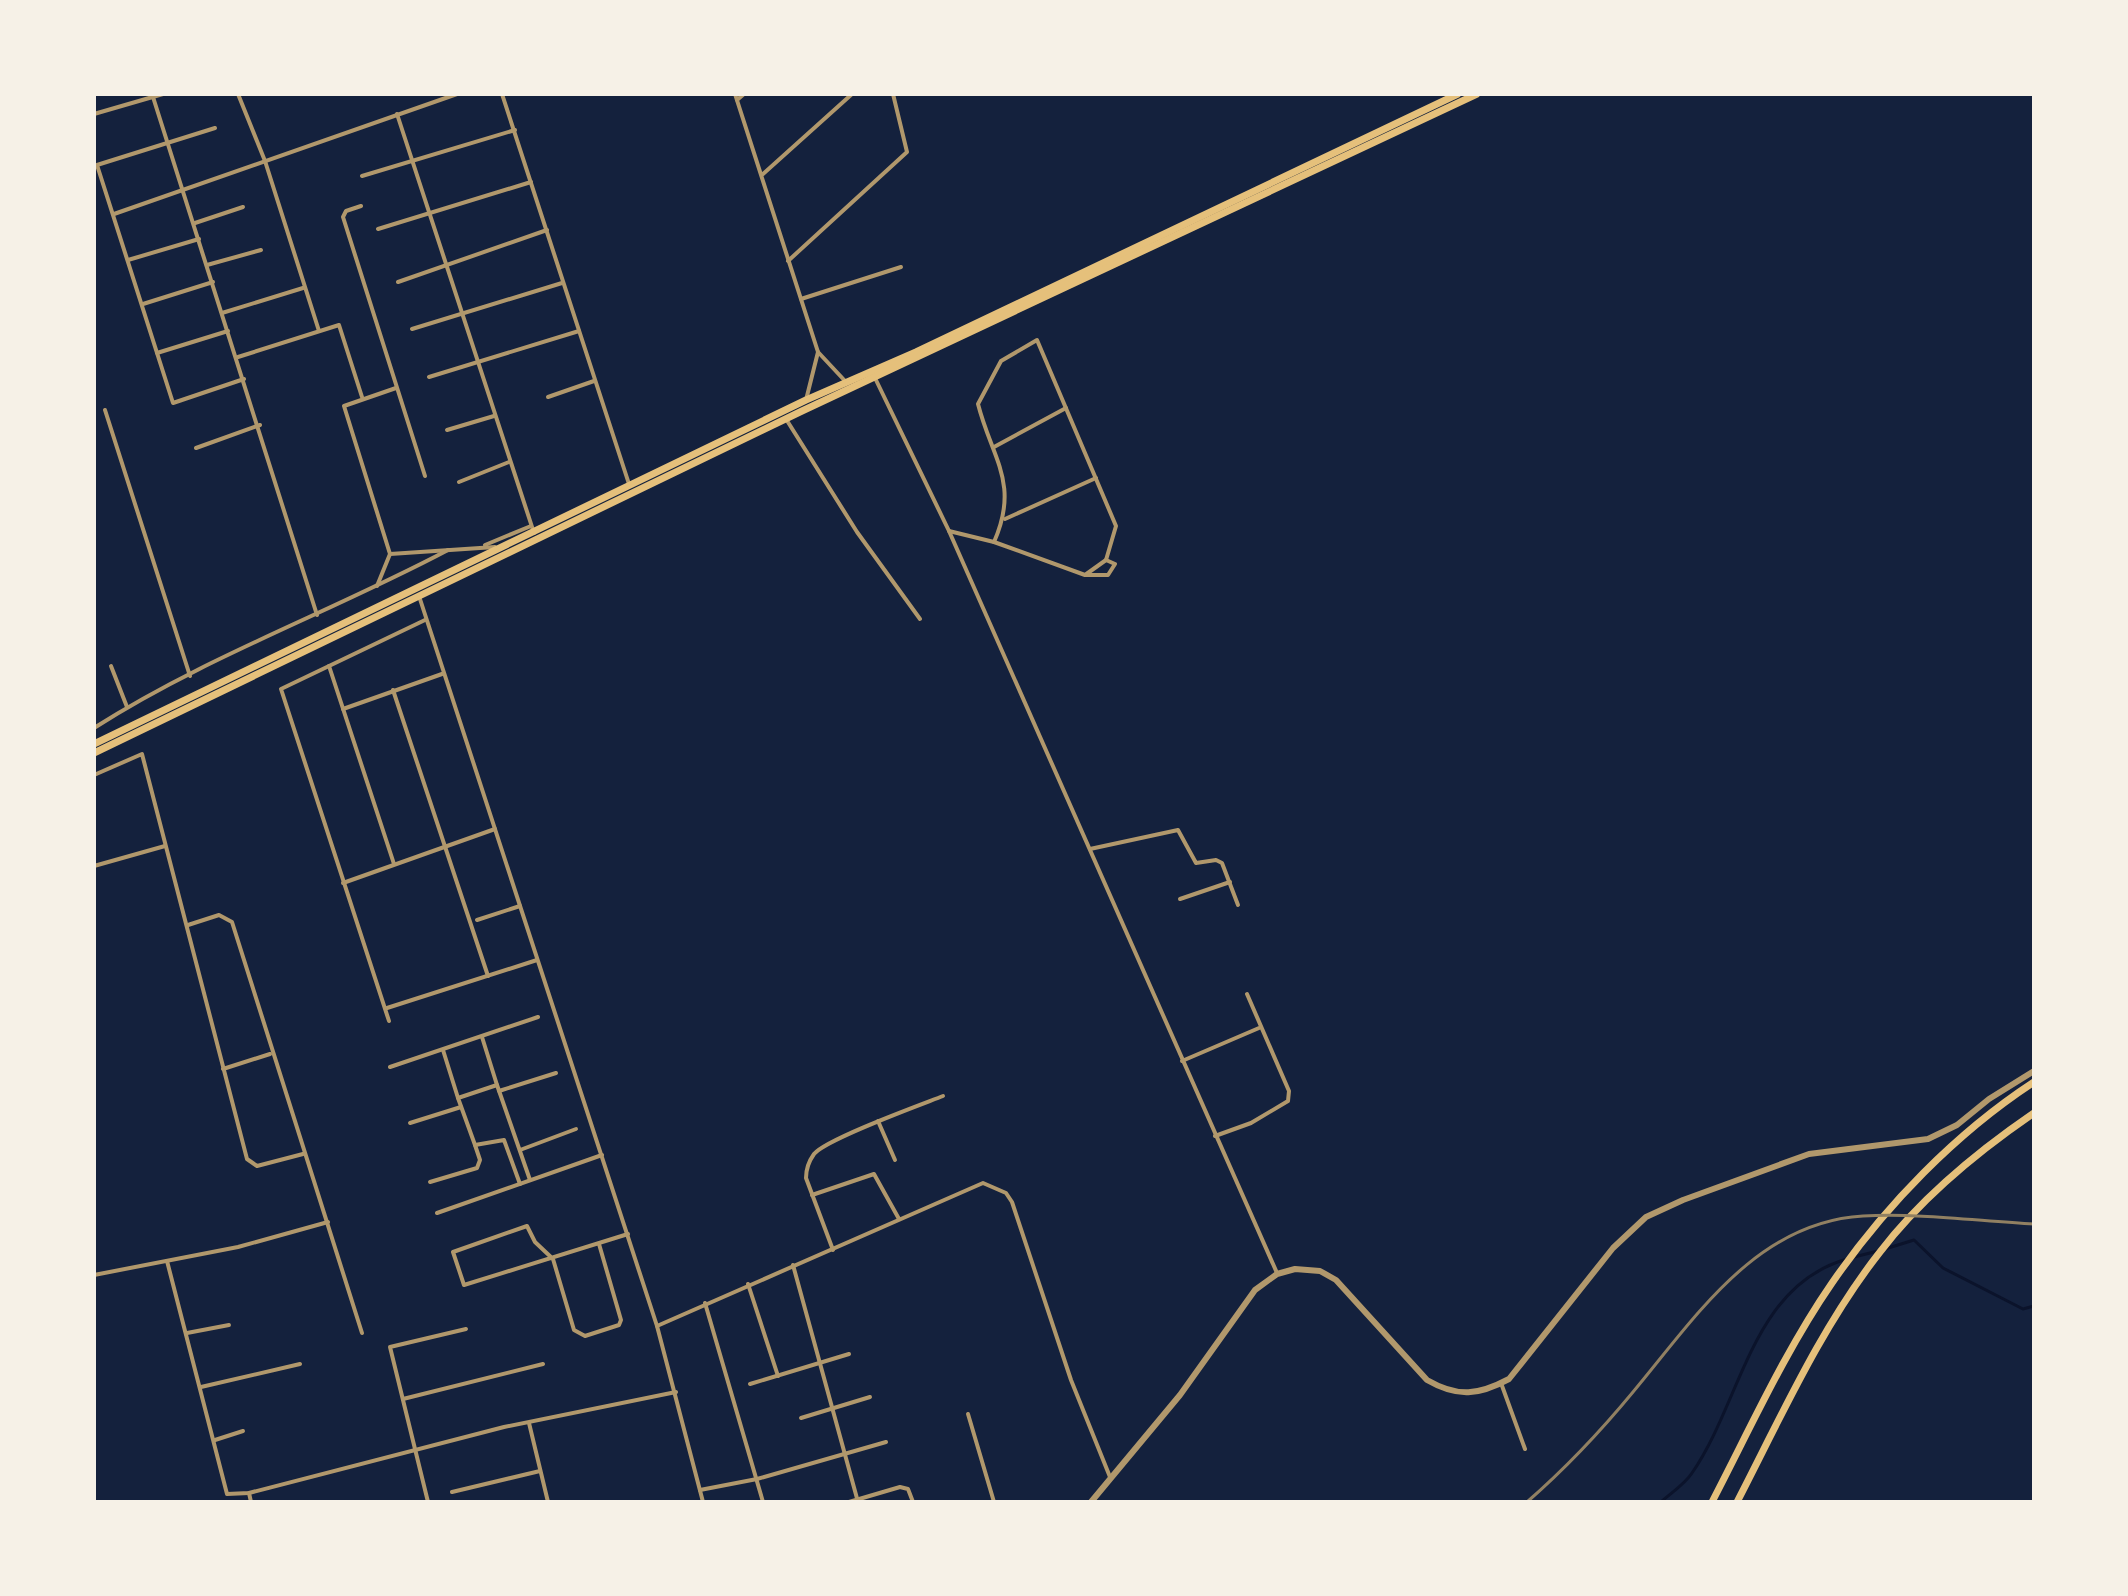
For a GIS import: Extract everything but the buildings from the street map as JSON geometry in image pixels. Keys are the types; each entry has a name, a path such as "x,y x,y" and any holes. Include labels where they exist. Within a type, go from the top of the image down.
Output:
{"main road":[{"path":"94,744 786,419 1458,94"},
{"path":"94,753 418,593 533,530 806,400 875,378 1477,94"},
{"path":"1712,1502 1802,1332 1863,1240 1960,1138 2034,1082"},
{"path":"1740,1500 1821,1341 1856,1284 1915,1210 1975,1156 2034,1113"}],"street":[{"path":"94,114 163,94"},
{"path":"238,94 265,161 319,331"},
{"path":"114,214 457,94"},
{"path":"502,94 630,486"},
{"path":"744,94 736,97 818,352 851,385"},
{"path":"763,174 852,94"},
{"path":"788,261 907,152 893,94"},
{"path":"153,97 185,188 317,615"},
{"path":"390,554 483,546 533,530 476,364 397,114"},
{"path":"215,128 97,165 173,403 244,379"},
{"path":"362,176 412,164 515,130"},
{"path":"378,229 531,182"},
{"path":"361,206 346,211 343,217 425,476"},
{"path":"195,223 243,207"},
{"path":"398,282 547,230"},
{"path":"128,260 199,239"},
{"path":"207,265 261,250"},
{"path":"801,299 901,267"},
{"path":"143,304 213,282"},
{"path":"412,329 563,282"},
{"path":"222,313 303,288"},
{"path":"237,357 339,325 362,397"},
{"path":"157,353 228,331"},
{"path":"429,377 579,331"},
{"path":"994,542 1005,519 1004,471 978,404 1001,361 1037,340 1116,526 1106,560 1085,575"},
{"path":"802,411 818,352"},
{"path":"875,378 949,531 1277,1274"},
{"path":"548,397 594,381"},
{"path":"376,588 390,554 344,406 362,397 396,388"},
{"path":"994,447 1066,408"},
{"path":"105,410 190,676"},
{"path":"447,430 494,416"},
{"path":"786,419 857,532 920,619"},
{"path":"196,448 260,425"},
{"path":"459,482 509,462"},
{"path":"1005,519 1096,478"},
{"path":"949,531 994,542 1085,575 1108,575 1115,564 1106,560"},
{"path":"483,546 501,548"},
{"path":"94,728 127,707 376,588 448,550"},
{"path":"418,593 657,1326 703,1502"},
{"path":"389,1021 281,689 425,620"},
{"path":"111,666 127,707"},
{"path":"329,666 394,864"},
{"path":"343,709 443,674"},
{"path":"393,690 488,976"},
{"path":"94,775 142,754 223,1069 251,1163 257,1166 303,1154"},
{"path":"343,883 495,829"},
{"path":"1090,849 1178,830 1194,861 1200,864 1221,861 1238,905"},
{"path":"94,866 166,846"},
{"path":"1180,899 1230,882"},
{"path":"477,920 520,906"},
{"path":"188,925 219,915 226,916 232,922 271,1054 362,1333"},
{"path":"386,1008 537,960"},
{"path":"1215,1136 1251,1123 1288,1101 1289,1091 1259,1028 1247,994"},
{"path":"390,1067 538,1017"},
{"path":"1182,1061 1259,1028"},
{"path":"482,1036 530,1180"},
{"path":"430,1182 477,1168 480,1160 443,1049"},
{"path":"223,1069 271,1054"},
{"path":"1091,1502 1180,1395 1255,1290 1277,1274 1295,1269 1320,1271 1336,1280 1427,1380 1441,1388 1469,1395 1501,1383 1532,1354 1613,1248 1646,1217 1683,1200 1809,1154 1928,1139 1957,1125 1989,1099 2034,1071"},
{"path":"499,1091 556,1073"},
{"path":"458,1098 497,1085"},
{"path":"833,1250 812,1195 806,1168 816,1151 878,1121 943,1096"},
{"path":"410,1123 462,1107"},
{"path":"878,1121 895,1160"},
{"path":"520,1150 576,1129"},
{"path":"475,1145 504,1140 520,1184"},
{"path":"437,1213 602,1155"},
{"path":"812,1195 874,1174 899,1220"},
{"path":"657,1326 983,1183 997,1187 1012,1202 1071,1380 1110,1477"},
{"path":"94,1275 261,1242 328,1222"},
{"path":"599,1244 621,1320 619,1325 578,1335 553,1259 535,1242 527,1226 453,1252 464,1285 553,1259 628,1234"},
{"path":"167,1261 227,1494 249,1493 529,1423 676,1392"},
{"path":"793,1265 858,1501"},
{"path":"748,1284 778,1376"},
{"path":"705,1303 763,1502"},
{"path":"187,1333 229,1325"},
{"path":"428,1502 390,1347 466,1329"},
{"path":"750,1384 849,1354"},
{"path":"201,1387 300,1364"},
{"path":"403,1399 543,1364"},
{"path":"1501,1383 1525,1449"},
{"path":"801,1418 870,1397"},
{"path":"968,1414 994,1502"},
{"path":"529,1423 548,1502"},
{"path":"215,1440 243,1431"},
{"path":"700,1490 757,1479 886,1442"},
{"path":"452,1492 540,1471"},
{"path":"849,1502 905,1487 913,1502"},
{"path":"249,1493 251,1502"}],"waterway":[{"path":"1885,1249 1914,1240 1943,1268 2023,1309 2034,1306"},
{"path":"1854,1257 1878,1251"},
{"path":"1661,1502 1689,1477 1709,1444 1752,1349 1769,1320 1789,1294 1815,1273 1847,1259"}],"railway":[{"path":"1527,1502 1621,1407 1680,1334 1731,1278 1791,1236 1825,1222 1863,1216 1927,1216 2034,1224"}]}
